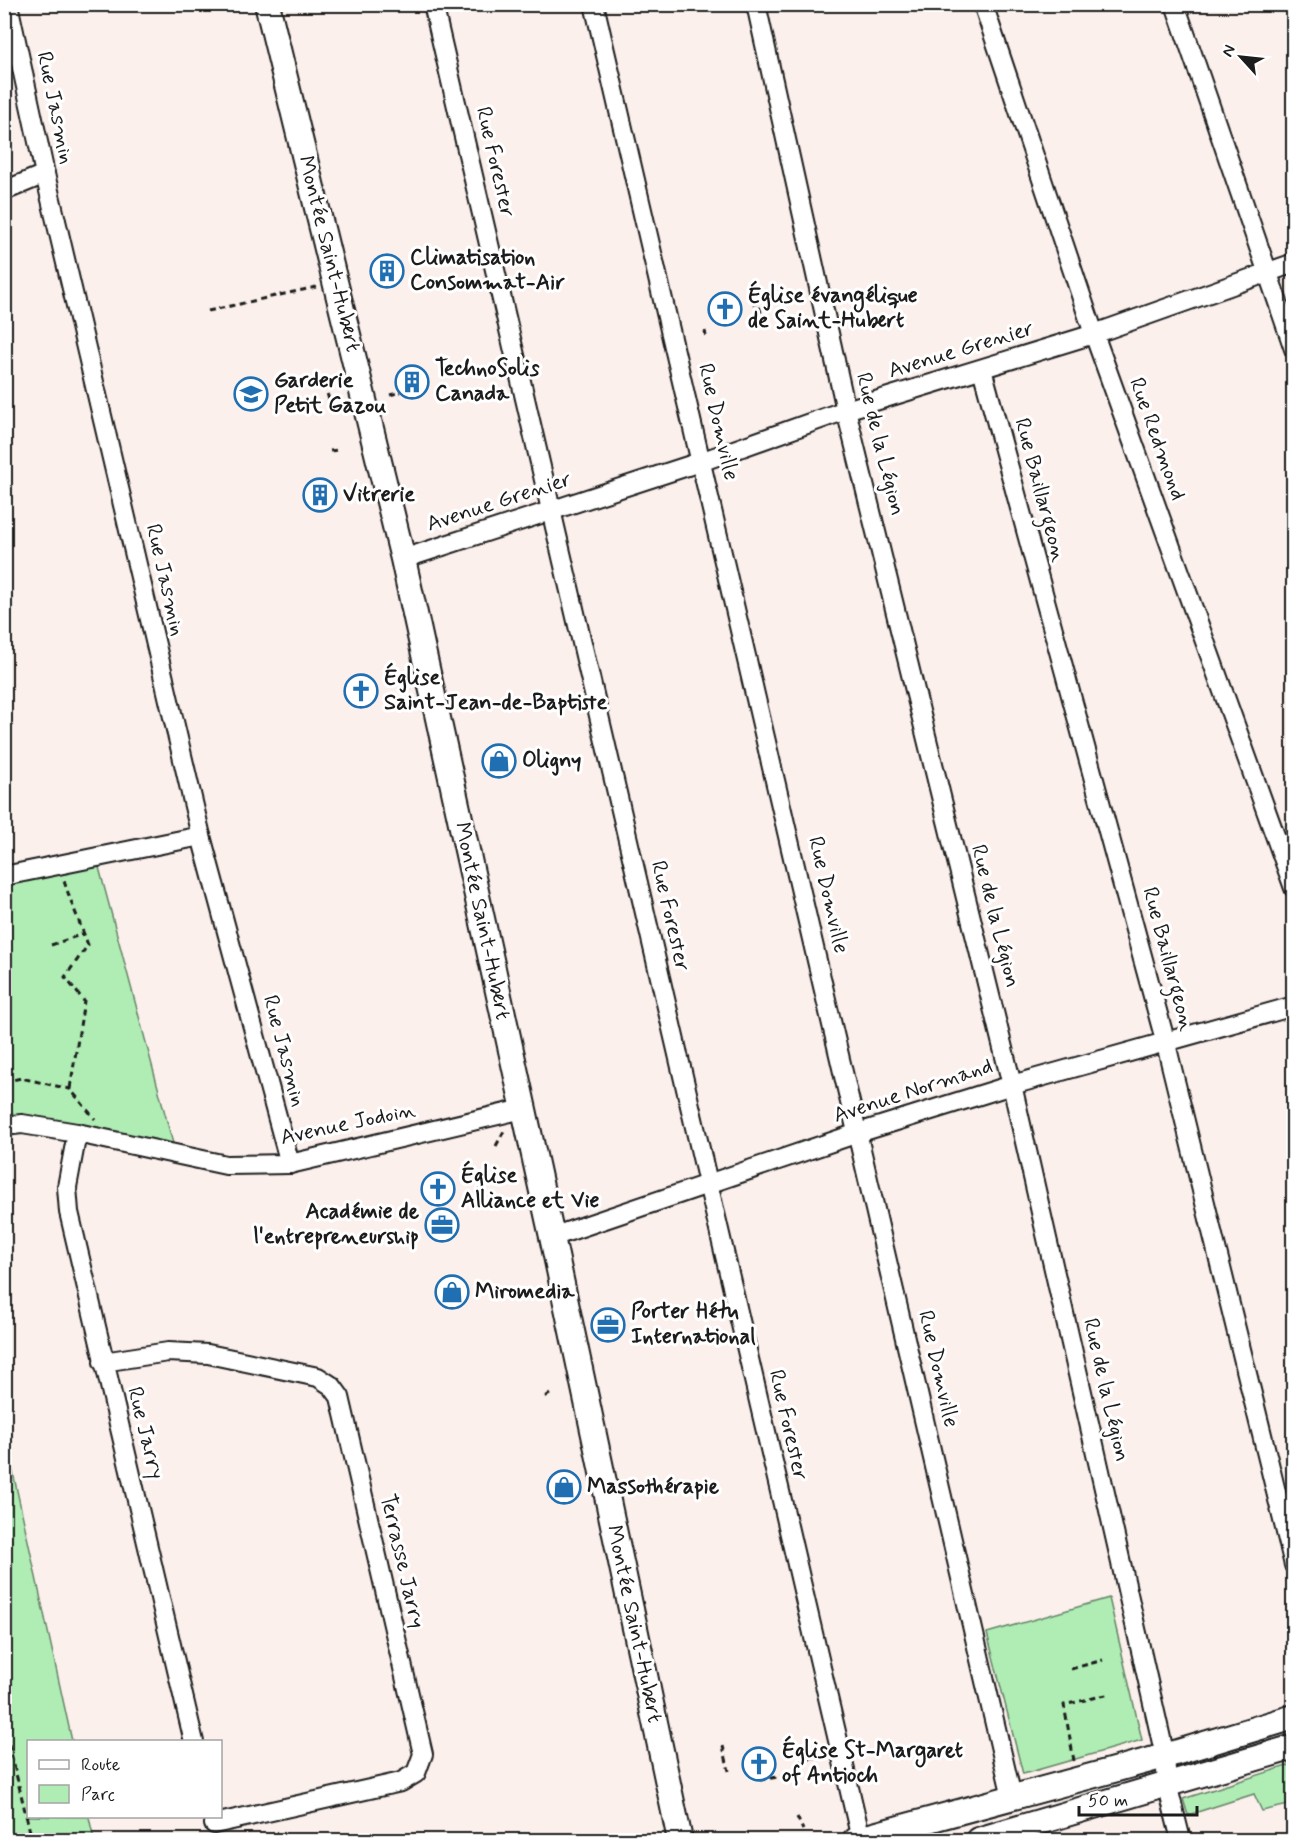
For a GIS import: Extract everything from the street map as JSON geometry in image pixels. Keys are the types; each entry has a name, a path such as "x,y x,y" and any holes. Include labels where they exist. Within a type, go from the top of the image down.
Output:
{"street":[{"name":"Rue Jasmin","path":"8,4 45,174 201,836 290,1164"},
{"name":"Montée Saint-Hubert","path":"267,4 403,559 552,1237 680,1840"},
{"name":"Rue Forester","path":"433,4 840,1749 858,1840"},
{"name":"Rue Domville","path":"594,4 1012,1797"},
{"name":"Rue de la Légion","path":"756,4 846,410 1012,1085 1181,1840"},
{"name":"Rue Redmond","path":"983,4 1094,334 1293,888"},
{"path":"1175,4 1293,350"},
{"path":"4,191 45,174"},
{"name":"Avenue Grenier","path":"403,559 702,461 846,410 1094,334 1293,263"},
{"name":"Rue Baillargeon","path":"982,369 1165,1040 1293,1565"},
{"path":"4,876 201,836"},
{"name":"Avenue Normand","path":"552,1237 858,1133 1165,1040 1293,1006"},
{"name":"Avenue Jodoin","path":"4,1126 22,1124 77,1133 226,1165 290,1164 523,1109"},
{"name":"Rue Jarry","path":"77,1133 67,1187 69,1212 194,1740"},
{"name":"Terrasse Jarry","path":"103,1362 168,1352 208,1354 318,1377 332,1386 340,1398 423,1754 416,1773 401,1782 215,1827"},
{"path":"858,1840 1293,1718"},
{"path":"978,1840 1023,1835 1167,1784 1293,1747"}],"path":[{"path":"208,311 336,283"},
{"path":"753,304 758,303 763,320"},
{"path":"320,388 326,390 331,406"},
{"path":"390,394 401,392"},
{"path":"330,452 337,450"},
{"path":"60,865 75,917 88,945 65,977 84,1001 70,1089"},
{"path":"51,945 84,934"},
{"path":"4,1082 21,1078 70,1089 113,1141"},
{"path":"546,1397 550,1394"},
{"path":"1071,1669 1103,1660"},
{"path":"1078,1780 1064,1705 1110,1694"},
{"path":"4,1724 32,1840"},
{"path":"723,1746 729,1771"},
{"path":"793,1765 840,1749"},
{"path":"760,1780 800,1773 798,1762"},
{"path":"797,1817 803,1830"},
{"path":"607,1840 630,1835"}],"green space":[{"path":"97,860 175,1151 5,1121 5,878"},
{"path":"5,1436 72,1740 27,1740 27,1818 89,1818 94,1840 5,1840"},
{"path":"1109,1598 1142,1740 1023,1774 987,1633"},
{"path":"1293,1764 1293,1804 1262,1811 1254,1794 1188,1815 1183,1799"}],"place":[{"name":"Climatisation Consommat-Air","path":"387,271"},
{"name":"Église évangélique de Saint-Hubert","path":"725,309"},
{"name":"TechnoSolis Canada","path":"412,382"},
{"name":"Garderie Petit Gazou","path":"251,394"},
{"name":"Vitrerie","path":"320,495"},
{"name":"Église Saint-Jean-de-Baptiste","path":"361,691"},
{"name":"Oligny","path":"499,761"},
{"name":"Église Alliance et Vie","path":"438,1189"},
{"name":"Académie de l'entrepreneurship","path":"442,1225"},
{"name":"Miromedia","path":"452,1292"},
{"name":"Porter Hétu International","path":"608,1325"},
{"name":"Massothérapie","path":"564,1487"},
{"name":"Église St-Margaret of Antioch","path":"759,1764"}]}
